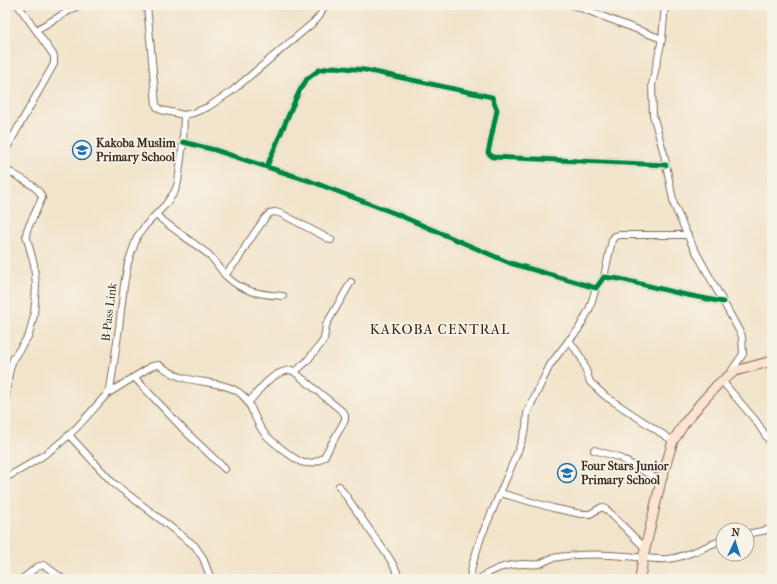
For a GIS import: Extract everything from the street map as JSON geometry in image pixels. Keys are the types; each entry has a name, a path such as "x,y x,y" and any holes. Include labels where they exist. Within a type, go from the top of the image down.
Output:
{"street":[{"path":"5,151 54,64 54,56 18,5"},
{"path":"36,30 79,5"},
{"path":"147,5 156,105 161,110 184,115 208,107 232,91 314,22 321,15 323,9 322,5"},
{"path":"573,5 662,39"},
{"path":"640,579 645,548 661,481 673,441 692,412 724,380 743,354 742,336 688,235 674,205 666,165 653,115 652,85 662,39 665,5"},
{"path":"267,166 292,107 307,79 319,70 327,67 365,70 492,97 498,110 488,153 493,157 666,165"},
{"name":"B-Pass Link","path":"5,478 38,458 69,435 107,394 111,382 128,263 137,237 145,226 166,204 175,191 178,182 183,142 184,115"},
{"path":"183,142 267,166 394,213 510,263 596,288"},
{"path":"5,169 40,191 42,198 26,235 34,264 36,286 34,315 29,335 13,360 9,373 5,403"},
{"path":"225,275 239,258 261,223 270,213 275,212 282,214 331,240"},
{"path":"156,215 211,257 225,275 236,284 258,293 283,296"},
{"path":"470,579 481,537 526,428 527,413 531,403 550,365 578,330 589,310 596,288 604,277 612,240 615,236 620,235 688,235"},
{"path":"604,277 620,279 723,302"},
{"path":"295,372 306,362 321,344 324,339 326,324 351,282"},
{"path":"569,340 582,359 590,382 600,392 673,441"},
{"path":"724,380 738,370 772,361"},
{"path":"107,394 152,366 159,365 183,378 233,389 249,402 260,428 265,435 302,462 312,463 319,461 324,457 345,420 343,412 292,370 278,374 266,382 249,402"},
{"path":"134,377 185,431 225,469"},
{"path":"724,380 756,421 772,445"},
{"path":"69,435 112,482 195,546 211,579"},
{"path":"594,450 618,457 661,481"},
{"path":"338,486 390,559 397,572 391,579"},
{"path":"500,493 553,508 581,514 590,514 602,507 606,509 645,548"},
{"path":"755,532 772,529"},
{"path":"479,579 501,566 510,564 539,564 554,557 618,556 658,560 683,555 715,543"},
{"path":"22,579 37,567 44,565 63,579"}],"cycle path":[{"path":"267,166 292,107 307,79 319,70 334,67 365,70 492,97 497,110 488,153 493,157 666,165"},
{"path":"183,142 215,150 310,181 394,213 510,263 596,288 604,277 620,279 723,302"}],"place":[{"name":"Kakoba Muslim Primary School","path":"82,150"},
{"name":"Four Stars Junior Primary School","path":"567,473"}],"district":[{"name":"KAKOBA CENTRAL","path":"440,329"}]}
